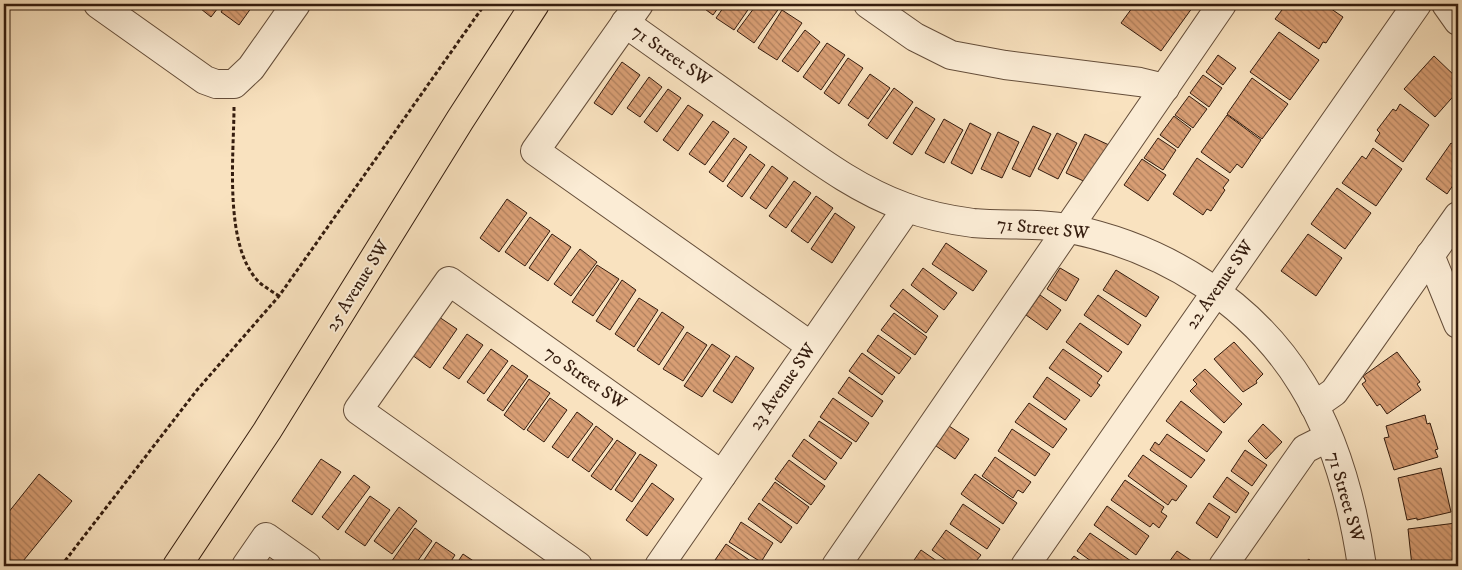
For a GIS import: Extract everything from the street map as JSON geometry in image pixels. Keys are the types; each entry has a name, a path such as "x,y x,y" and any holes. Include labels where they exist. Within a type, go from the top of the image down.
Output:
{"main road":[{"name":"25 Avenue SW","path":"177,566 272,423 460,120 535,4"}],"street":[{"path":"98,4 205,80 216,84 234,84 251,68 296,4"},
{"path":"868,4 915,37 951,55 1005,65 1140,82 1165,88"},
{"path":"836,566 1222,4"},
{"name":"22 Avenue SW","path":"1025,566 1417,4"},
{"path":"1446,4 1458,21"},
{"path":"632,14 535,151 811,346"},
{"name":"71 Street SW","path":"632,14 839,174 862,188 907,208 972,223 1069,228 1145,250 1182,270 1215,292 1266,335 1302,384 1314,406 1328,438 1351,510 1362,566"},
{"name":"23 Avenue SW","path":"659,566 907,208"},
{"path":"1314,406 1334,392 1458,216"},
{"path":"1430,255 1458,324"},
{"name":"70 Street SW","path":"578,566 358,410 448,281 722,475"},
{"path":"1223,566 1305,449 1328,438"},
{"path":"246,566 266,537 307,566"}],"path":[{"path":"61,566 196,390 279,296 485,4"},
{"path":"234,84 234,200 237,241 250,270 260,282 279,296"}],"building":[{"path":"197,4 221,4 211,17"},
{"path":"226,4 254,4 239,25 221,12"},
{"path":"698,4 721,4 713,15"},
{"path":"726,4 752,4 734,30 716,18"},
{"path":"757,4 775,4 780,7 754,43 737,31"},
{"path":"1135,4 1195,4 1161,51 1121,23"},
{"path":"1282,4 1324,4 1343,17 1326,43 1323,42 1319,49 1275,19 1282,10 1279,8"},
{"path":"782,10 802,23 777,60 758,48"},
{"path":"805,30 820,42 798,72 782,61"},
{"path":"1279,32 1319,60 1290,100 1250,72"},
{"path":"827,43 845,55 821,90 803,77"},
{"path":"1218,55 1236,68 1223,85 1206,72"},
{"path":"1434,56 1458,79 1458,91 1435,117 1404,89"},
{"path":"848,58 863,68 839,104 824,93"},
{"path":"622,62 640,75 612,115 594,103"},
{"path":"870,74 890,88 868,119 848,105"},
{"path":"1203,75 1222,88 1209,107 1190,93"},
{"path":"649,77 662,87 640,117 627,108"},
{"path":"1252,78 1288,104 1262,139 1227,114"},
{"path":"894,88 913,102 887,139 868,125"},
{"path":"668,89 681,98 657,132 644,122"},
{"path":"1189,96 1207,109 1193,128 1175,115"},
{"path":"1400,104 1429,125 1403,162 1375,141 1380,133 1377,130 1393,109 1396,111"},
{"path":"688,105 703,115 678,151 663,140"},
{"path":"916,107 935,119 912,155 893,143"},
{"path":"1227,115 1261,140 1242,168 1237,164 1230,173 1201,152"},
{"path":"1174,116 1191,129 1178,148 1160,135"},
{"path":"944,119 963,130 944,163 925,153"},
{"path":"713,121 729,132 705,165 689,154"},
{"path":"970,123 991,134 972,174 951,163"},
{"path":"1033,126 1051,134 1030,177 1012,169"},
{"path":"998,132 1019,142 1002,178 981,169"},
{"path":"1057,133 1077,143 1058,179 1038,169"},
{"path":"1085,134 1109,145 1090,184 1066,173"},
{"path":"734,138 747,147 723,182 709,172"},
{"path":"1158,138 1176,150 1163,170 1144,158"},
{"path":"1451,143 1458,148 1458,178 1447,194 1426,179"},
{"path":"1373,148 1402,169 1376,206 1342,183 1362,156 1366,159"},
{"path":"750,154 765,165 742,197 727,186"},
{"path":"1197,158 1229,180 1223,188 1225,190 1211,211 1207,209 1203,215 1173,194"},
{"path":"1142,159 1166,175 1148,201 1124,185"},
{"path":"772,166 788,178 766,209 750,198"},
{"path":"794,181 811,193 786,228 769,216"},
{"path":"1337,188 1371,213 1345,249 1311,224"},
{"path":"816,196 833,208 808,243 791,231"},
{"path":"507,199 527,213 499,252 480,238"},
{"path":"835,213 855,227 832,263 811,249"},
{"path":"530,217 550,231 525,266 505,252"},
{"path":"552,234 571,247 548,281 529,268"},
{"path":"1308,234 1342,258 1316,296 1281,271"},
{"path":"946,243 987,271 973,291 932,264"},
{"path":"580,249 597,262 571,296 554,284"},
{"path":"597,265 619,279 593,316 572,302"},
{"path":"923,268 957,293 944,310 911,285"},
{"path":"1060,268 1079,279 1066,301 1047,289"},
{"path":"1116,270 1159,297 1146,317 1103,290"},
{"path":"622,280 636,290 610,330 596,321"},
{"path":"903,289 938,316 926,333 890,306"},
{"path":"1040,295 1061,310 1047,330 1026,315"},
{"path":"1098,295 1141,325 1128,345 1084,315"},
{"path":"639,298 658,310 634,347 615,334"},
{"path":"662,312 684,327 659,365 637,350"},
{"path":"894,313 927,337 915,355 881,330"},
{"path":"439,317 457,329 430,368 412,355"},
{"path":"1080,323 1122,352 1108,372 1066,342"},
{"path":"687,332 707,345 683,381 663,369"},
{"path":"467,334 483,345 459,379 443,368"},
{"path":"878,335 911,358 899,374 867,351"},
{"path":"1234,342 1263,374 1256,381 1257,383 1243,392 1214,359"},
{"path":"712,344 730,356 702,397 684,386"},
{"path":"491,349 508,361 484,394 467,382"},
{"path":"1063,349 1102,376 1097,383 1100,385 1091,397 1049,368"},
{"path":"1397,352 1420,382 1417,384 1421,390 1387,414 1380,404 1377,406 1362,384 1366,381 1363,376"},
{"path":"862,353 895,377 882,395 849,371"},
{"path":"736,356 754,368 732,403 713,391"},
{"path":"512,365 528,376 503,411 487,400"},
{"path":"1205,369 1242,404 1224,423 1190,391 1197,384 1193,380"},
{"path":"849,377 883,401 872,417 838,393"},
{"path":"1047,377 1080,400 1065,420 1033,397"},
{"path":"529,379 550,393 524,430 504,415"},
{"path":"550,398 567,410 544,442 527,430"},
{"path":"833,398 869,423 856,442 820,417"},
{"path":"1181,401 1222,432 1207,452 1166,421"},
{"path":"1029,403 1067,429 1053,448 1015,422"},
{"path":"577,412 593,424 568,458 552,447"},
{"path":"1425,415 1427,424 1430,423 1438,449 1435,450 1438,457 1394,470 1384,438 1389,437 1386,426"},
{"path":"819,421 852,443 841,459 809,436"},
{"path":"1263,424 1282,442 1266,459 1248,441"},
{"path":"596,426 613,439 589,472 572,460"},
{"path":"949,426 969,439 955,459 936,446"},
{"path":"1012,429 1050,454 1035,476 998,451"},
{"path":"1167,434 1205,460 1191,478 1150,450 1155,442 1159,445"},
{"path":"804,439 837,463 825,480 792,456"},
{"path":"617,440 636,453 611,490 591,476"},
{"path":"1245,450 1267,465 1252,486 1231,471"},
{"path":"640,454 657,465 632,502 615,490"},
{"path":"1143,455 1187,486 1176,501 1172,499 1168,505 1128,476"},
{"path":"995,457 1031,482 1023,493 1018,490 1013,498 982,476"},
{"path":"321,459 341,472 312,515 292,501"},
{"path":"789,460 825,486 811,505 775,479"},
{"path":"1441,468 1451,512 1417,520 1417,518 1407,520 1398,478"},
{"path":"39,474 72,501 19,566 4,566 4,518"},
{"path":"975,474 1017,503 1003,524 961,494"},
{"path":"354,475 370,487 338,530 322,517"},
{"path":"1227,477 1249,493 1236,513 1213,497"},
{"path":"1125,480 1164,507 1161,512 1167,516 1159,528 1153,523 1150,527 1111,500"},
{"path":"775,482 809,507 797,524 762,500"},
{"path":"652,483 674,499 647,536 626,520"},
{"path":"370,496 390,510 365,546 345,532"},
{"path":"759,503 792,527 781,543 748,519"},
{"path":"1209,503 1230,517 1217,538 1196,523"},
{"path":"963,504 1000,529 987,549 950,524"},
{"path":"1107,506 1149,536 1136,555 1094,525"},
{"path":"399,507 417,521 392,554 374,541"},
{"path":"741,522 773,543 761,562 729,542"},
{"path":"1456,523 1458,533 1458,566 1412,566 1408,529"},
{"path":"415,528 432,541 414,566 390,566 389,565"},
{"path":"946,530 981,555 972,566 954,566 932,550"},
{"path":"1090,533 1131,561 1127,566 1098,566 1077,551"},
{"path":"436,542 455,555 448,566 420,566"},
{"path":"726,544 758,566 717,566 713,563"},
{"path":"921,550 944,566 910,566"},
{"path":"1177,551 1198,565 1166,566"},
{"path":"463,554 481,566 455,566"},
{"path":"1074,556 1088,566 1066,566"},
{"path":"1309,559 1314,566 1300,566"}]}
